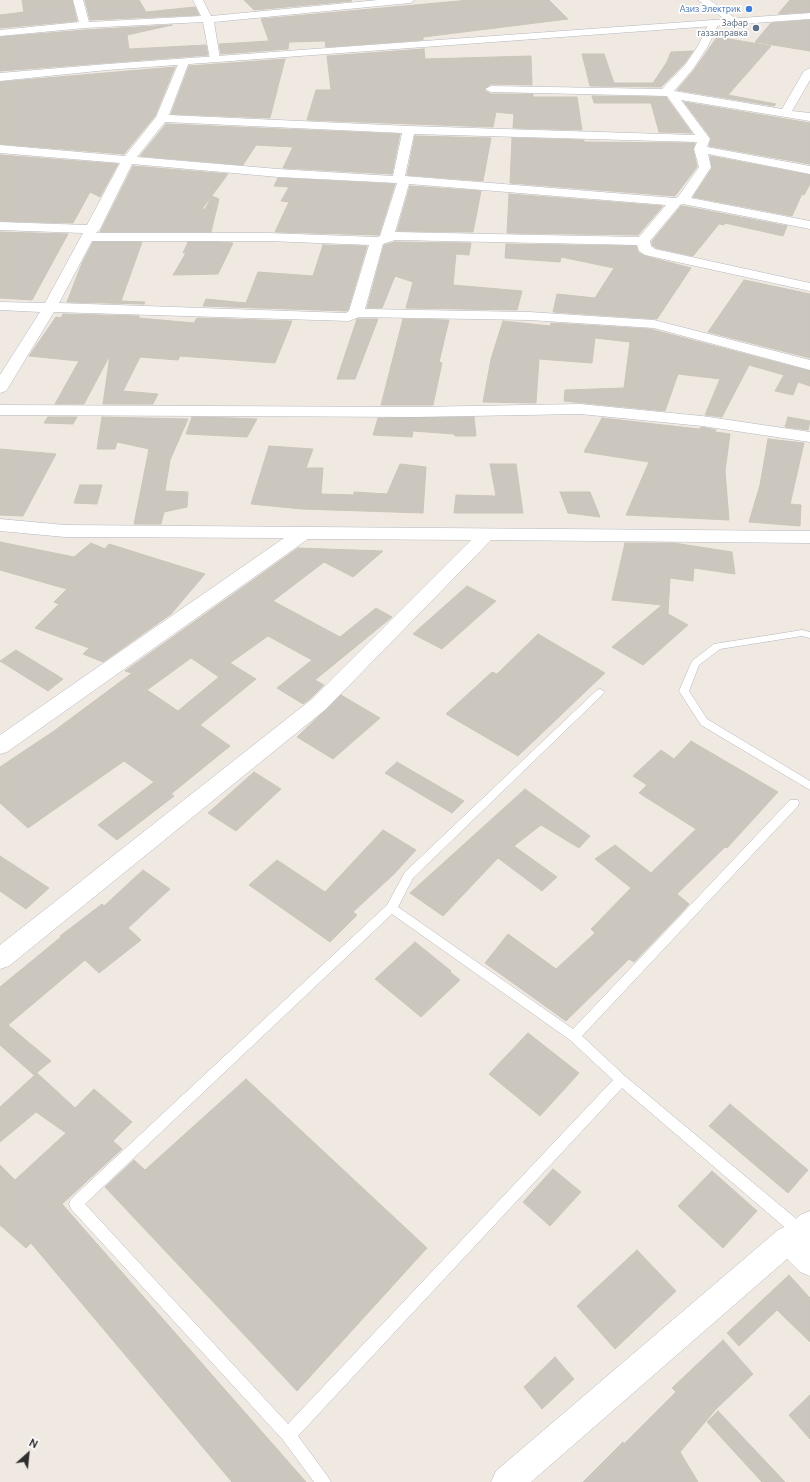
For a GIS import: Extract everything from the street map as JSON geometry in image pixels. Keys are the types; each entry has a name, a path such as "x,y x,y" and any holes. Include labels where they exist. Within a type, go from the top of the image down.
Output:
{"main road":[{"path":"0,77 215,59 810,16"}],"street":[{"path":"78,0 85,25"},
{"path":"0,33 85,25 208,19 410,0"},
{"path":"703,0 734,22"},
{"path":"204,5 215,59"},
{"path":"643,242 679,201 705,167 702,144 667,91 689,67 703,46 714,23"},
{"path":"0,388 50,309 128,160 162,118 184,62"},
{"path":"785,113 810,71"},
{"path":"491,89 670,94 810,117"},
{"path":"162,118 702,144 810,170"},
{"path":"356,313 382,240 401,180 409,130"},
{"path":"0,149 278,173 401,180 679,201 810,225"},
{"path":"0,226 91,233 382,240 395,236 643,242"},
{"path":"643,242 644,248 650,252 810,287"},
{"path":"0,306 50,309 349,317 356,313 529,316 654,324 810,365"},
{"path":"0,410 415,412 580,409 702,421 810,437"},
{"path":"0,525 65,531 305,532 485,536 810,537"},
{"path":"0,746 305,532"},
{"path":"0,958 319,704 485,536"},
{"path":"507,1482 800,1233 810,1262"}],"lane":[{"path":"810,635 802,633 717,646 695,663 684,691 704,722 810,786"},
{"path":"323,1482 288,1435 76,1204 391,908 409,875 600,692"},
{"path":"574,1036 794,803"},
{"path":"391,908 574,1036 621,1080 800,1233"},
{"path":"288,1435 621,1080"}],"building":[{"path":"22,0 72,0 77,21 0,28 0,15 24,12"},
{"path":"85,0 139,0 146,12 195,7 199,15 90,20"},
{"path":"244,0 351,0 352,1 254,10"},
{"path":"470,0 549,0 568,19 423,37 423,40 326,47 325,41 289,42 288,49 221,54 219,44 269,41 261,19"},
{"path":"790,0 810,0 810,12 778,14"},
{"path":"810,20 810,51 755,42 771,23"},
{"path":"172,25 127,35 129,49 206,45 208,55 0,71 0,37"},
{"path":"717,37 771,46 728,95 776,104 774,106 677,90 694,70"},
{"path":"424,49 425,59 531,56 532,85 491,84 484,90 491,94 533,94 533,97 577,97 582,130 513,128 514,114 496,112 493,127 307,120 316,90 331,90 327,56"},
{"path":"693,51 684,64 661,87 590,86 582,54 604,54 614,83 653,83 667,62 671,52"},
{"path":"285,59 270,118 171,114 189,66"},
{"path":"175,67 155,116 124,154 0,144 0,82"},
{"path":"592,96 666,97 692,133 659,132 651,103 594,103"},
{"path":"684,102 810,123 810,164 709,146 711,138"},
{"path":"166,124 400,134 392,174 283,168 293,147 256,145 243,165 140,156"},
{"path":"415,136 491,138 483,181 407,175"},
{"path":"512,138 584,140 584,142 695,143 693,149 697,167 675,196 510,183"},
{"path":"0,155 118,164 100,197 90,192 73,223 0,221"},
{"path":"710,156 810,175 810,184 804,195 802,194 792,216 693,197 712,168"},
{"path":"133,166 228,174 202,209 205,209 212,196 219,199 211,232 100,232"},
{"path":"278,178 395,184 379,235 275,232 289,202 281,201 289,187 274,186"},
{"path":"410,186 481,191 473,232 397,231"},
{"path":"509,194 663,206 638,235 507,233"},
{"path":"681,206 787,226 783,236 725,223 724,225 719,224 693,256 656,248 652,245 652,241"},
{"path":"0,232 68,234 32,300 0,298"},
{"path":"93,242 142,242 121,301 145,302 144,304 67,302 82,263"},
{"path":"188,242 233,243 218,274 173,275 186,253 183,253"},
{"path":"395,242 471,243 469,255 456,254 453,285 522,291 517,310 406,308 413,282 395,276 382,308 367,308 384,245"},
{"path":"506,244 636,246 638,252 645,256 691,268 657,319 553,312 557,294 595,298 614,268 561,257 560,262 505,258"},
{"path":"323,245 367,246 348,310 203,306 206,299 246,303 258,272 313,276"},
{"path":"744,280 810,294 810,358 708,332"},
{"path":"63,314 139,316 139,318 194,323 197,318 292,321 275,363 180,356 178,360 140,357 123,391 158,394 153,404 103,404 110,355 84,404 55,404 79,361 29,356 56,317 61,318"},
{"path":"357,319 378,319 355,379 337,379"},
{"path":"403,319 449,320 439,362 442,363 433,405 381,405"},
{"path":"503,321 550,326 551,323 650,329 810,371 810,386 798,382 793,395 775,391 784,375 749,365 722,417 705,415 720,379 678,374 665,411 564,401 565,390 624,388 630,342 595,338 592,363 539,359 536,403 483,402 491,359"},
{"path":"48,417 77,417 73,424 44,423"},
{"path":"102,417 188,419 170,460 165,491 188,492 187,507 164,512 161,524 134,524 149,449 117,442 115,449 97,449"},
{"path":"192,417 257,419 247,437 186,434"},
{"path":"474,417 476,436 455,436 454,434 413,431 412,437 373,435 378,418"},
{"path":"788,417 810,421 808,430 785,427"},
{"path":"602,418 699,429 702,427 716,430 715,432 730,434 725,471 729,520 626,515 649,462 584,452"},
{"path":"768,439 804,443 790,504 801,505 800,526 749,522 760,485"},
{"path":"269,446 313,449 306,468 323,468 321,494 354,495 354,492 387,494 400,464 426,467 423,513 302,509 251,504"},
{"path":"0,449 56,454 23,516 0,515"},
{"path":"490,464 516,464 523,513 454,513 456,495 496,496"},
{"path":"80,485 102,485 97,504 74,503"},
{"path":"560,492 590,492 600,517 568,513"},
{"path":"0,542 74,557 91,543 105,549 109,544 205,574 171,614 103,662 83,654 89,648 35,628 59,604 54,602 67,589 0,570"},
{"path":"625,543 674,543 732,552 735,574 694,568 693,581 670,578 668,614 688,625 643,665 612,647 662,605 612,600"},
{"path":"298,548 383,551 353,577 324,562 273,601 340,637 376,608 392,617 315,680 324,685 311,698 303,704 277,688 312,660 268,636 230,663 256,679 200,725 230,746 171,794 174,796 117,840 98,825 154,782 124,761 28,828 0,803 0,767 54,731 132,673 125,671","holes":["191,658 219,677 178,711 147,690"]},
{"path":"467,586 496,601 442,649 413,634"},
{"path":"538,634 605,673 518,756 446,714 492,672 497,674"},
{"path":"16,650 63,679 48,691 0,661"},
{"path":"341,695 380,718 333,759 297,737"},
{"path":"691,741 778,792 727,848 725,847 677,894 689,904 683,911 634,962 629,959 566,1021 485,963 508,934 556,969 595,933 591,929 631,888 595,859 615,845 651,873 696,829 639,793 647,785 633,776 661,750 674,759"},
{"path":"397,762 464,801 452,813 385,773"},
{"path":"254,772 281,789 236,831 208,813"},
{"path":"525,789 590,836 579,848 541,825 514,846 557,877 542,891 498,858 443,916 410,893"},
{"path":"383,830 416,850 394,874 353,912 357,915 330,942 249,885 277,860 325,892"},
{"path":"0,856 49,888 26,909 0,891"},
{"path":"143,870 170,889 128,928 141,940 99,973 85,960 8,1025 51,1061 34,1075 0,1045 0,987 61,937 60,936 102,904 104,906"},
{"path":"415,942 460,980 421,1017 375,979"},
{"path":"528,1033 579,1073 540,1116 489,1074"},
{"path":"37,1073 75,1108 94,1089 132,1122 113,1141 122,1149 62,1204 306,1482 232,1482 31,1243 26,1248 0,1225 0,1165 15,1180 66,1133 36,1112 0,1142 0,1107"},
{"path":"246,1079 427,1248 297,1391 105,1187 134,1160 145,1170"},
{"path":"730,1104 808,1170 788,1193 709,1126"},
{"path":"553,1169 581,1192 550,1226 523,1202"},
{"path":"712,1171 757,1211 723,1248 678,1206"},
{"path":"637,1250 676,1291 615,1349 577,1306"},
{"path":"789,1275 810,1298 810,1342 777,1310 739,1346 727,1333"},
{"path":"723,1340 753,1374 716,1409 680,1452 698,1482 583,1482 623,1442 624,1444 676,1392 672,1388"},
{"path":"555,1357 574,1379 542,1409 524,1387"},
{"path":"810,1395 810,1439 789,1415"},
{"path":"718,1411 785,1482 762,1482 707,1422"}],"place":[{"name":"Азиз Электрик","path":"749,9"},
{"name":"Зафар газзаправка","path":"756,28"}]}
